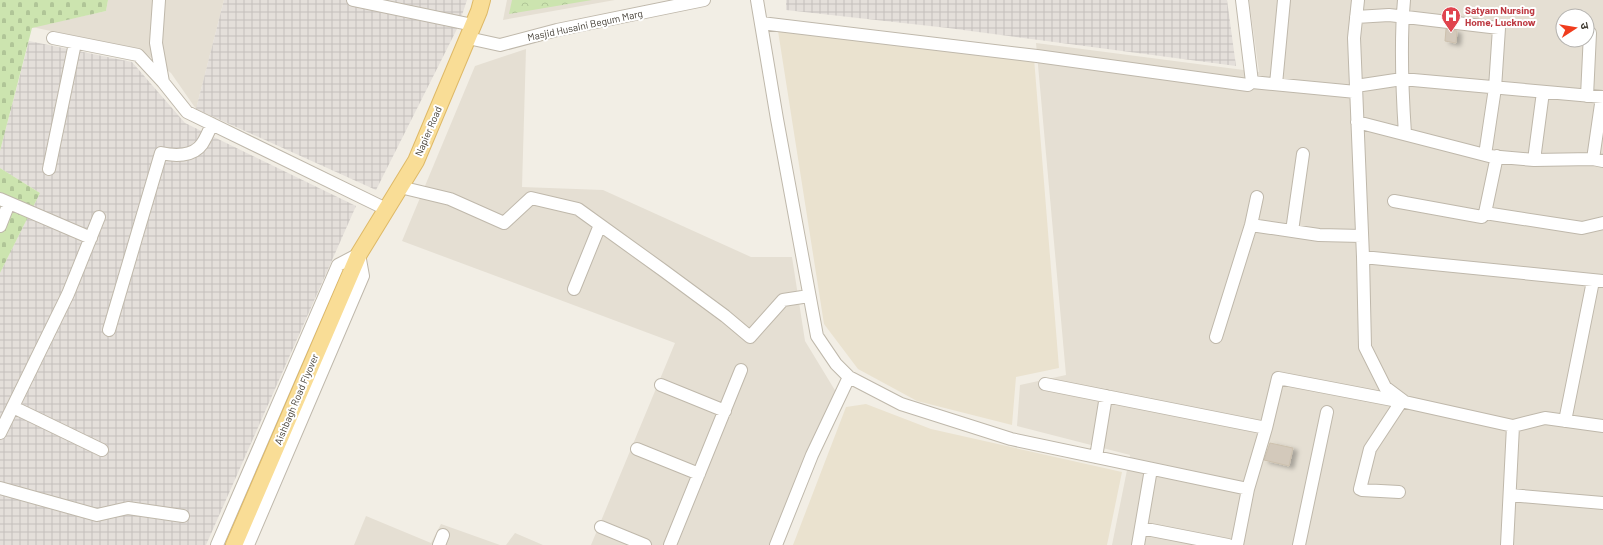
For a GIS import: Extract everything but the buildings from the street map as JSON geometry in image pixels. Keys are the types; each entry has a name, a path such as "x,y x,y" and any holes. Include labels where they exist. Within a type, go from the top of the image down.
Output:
{"main road":[{"name":"Napier Road","path":"359,254 416,161 482,0"},
{"name":"Aishbagh Road Flyover","path":"234,545 359,254"}],"street":[{"path":"159,0 156,43 163,82"},
{"name":"Masjid Husaini Begum Marg","path":"353,0 470,31 500,45 558,30 704,0"},
{"path":"757,0 816,336 836,364 849,377 901,404 1011,439 1248,489"},
{"path":"1242,0 1252,82"},
{"path":"1276,84 1284,0"},
{"path":"1358,0 1354,38 1363,257 1365,347 1385,387 1403,402"},
{"path":"1404,0 1402,79 1405,134"},
{"path":"1356,17 1389,15 1499,28 1495,88 1485,154"},
{"path":"761,23 1037,56 1248,86 1252,82 1356,89 1402,79 1603,97 1598,160 1534,160 1485,154 1357,122"},
{"path":"52,38 138,55 163,82 187,112 386,209"},
{"path":"49,169 75,43"},
{"path":"1587,96 1589,48"},
{"path":"1534,160 1543,92"},
{"path":"109,330 161,153 171,155 188,154 201,146 212,124"},
{"path":"1292,231 1303,154"},
{"path":"1394,201 1482,217 1485,213 1498,156"},
{"path":"400,187 450,198 504,223 531,198 578,210 719,312 750,337 783,300 809,296"},
{"path":"1216,337 1251,225 1257,197"},
{"path":"0,226 5,201 91,238"},
{"path":"1485,213 1582,228 1603,223"},
{"path":"0,433 68,294 99,217"},
{"path":"574,289 600,225"},
{"path":"1251,225 1319,235 1362,236"},
{"path":"217,545 338,265 359,254 363,276 248,545"},
{"path":"1363,257 1598,281 1565,421"},
{"path":"670,545 741,370"},
{"path":"776,545 812,455 849,377"},
{"path":"1236,545 1248,489 1266,428 1278,378 1403,402 1514,426 1545,418 1603,426"},
{"path":"1044,384 1266,428"},
{"path":"661,385 724,411"},
{"path":"1096,457 1106,396"},
{"path":"1398,492 1362,490 1360,488 1370,449 1403,402"},
{"path":"13,407 102,450"},
{"path":"1299,545 1327,412"},
{"path":"1507,545 1514,426"},
{"path":"637,449 699,474"},
{"path":"1138,545 1151,469"},
{"path":"0,488 97,515 128,508 184,516"},
{"path":"1510,495 1603,503"},
{"path":"601,527 645,545"},
{"path":"1141,528 1176,540 1228,545"}],"shaded area":[{"path":"108,0 224,0 196,109 171,73 141,50 32,27 106,11"},
{"path":"224,0 467,0 458,27 376,190 196,109"},
{"path":"507,0 615,0 503,20"},
{"path":"786,0 1227,0 1236,66 948,28 786,10"},
{"path":"1249,0 1603,0 1603,545 1112,545 1130,455 1017,426 1020,385 1066,375 1036,43 1259,72"},
{"path":"778,31 1034,58 1059,368 1016,377 1012,425 917,401 858,369 824,324"},
{"path":"29,41 132,62 185,123 356,206 206,545 0,545 0,273 40,193 0,168 0,151"},
{"path":"526,49 522,187 603,190 751,257 792,257 805,341 836,392 775,545 591,545 675,343 402,241 475,66"},
{"path":"866,404 931,429 1122,472 1107,545 793,545 846,407"},
{"path":"366,516 431,543 441,524 500,545 354,545"},
{"path":"515,533 543,545 506,545"}],"green space":[{"path":"0,0 108,0 106,11 32,28 0,151"},
{"path":"512,0 592,0 509,14"},
{"path":"0,168 40,193 0,273"}],"place":[{"name":"Satyam Nursing Home, Lucknow","path":"1451,33"}]}
